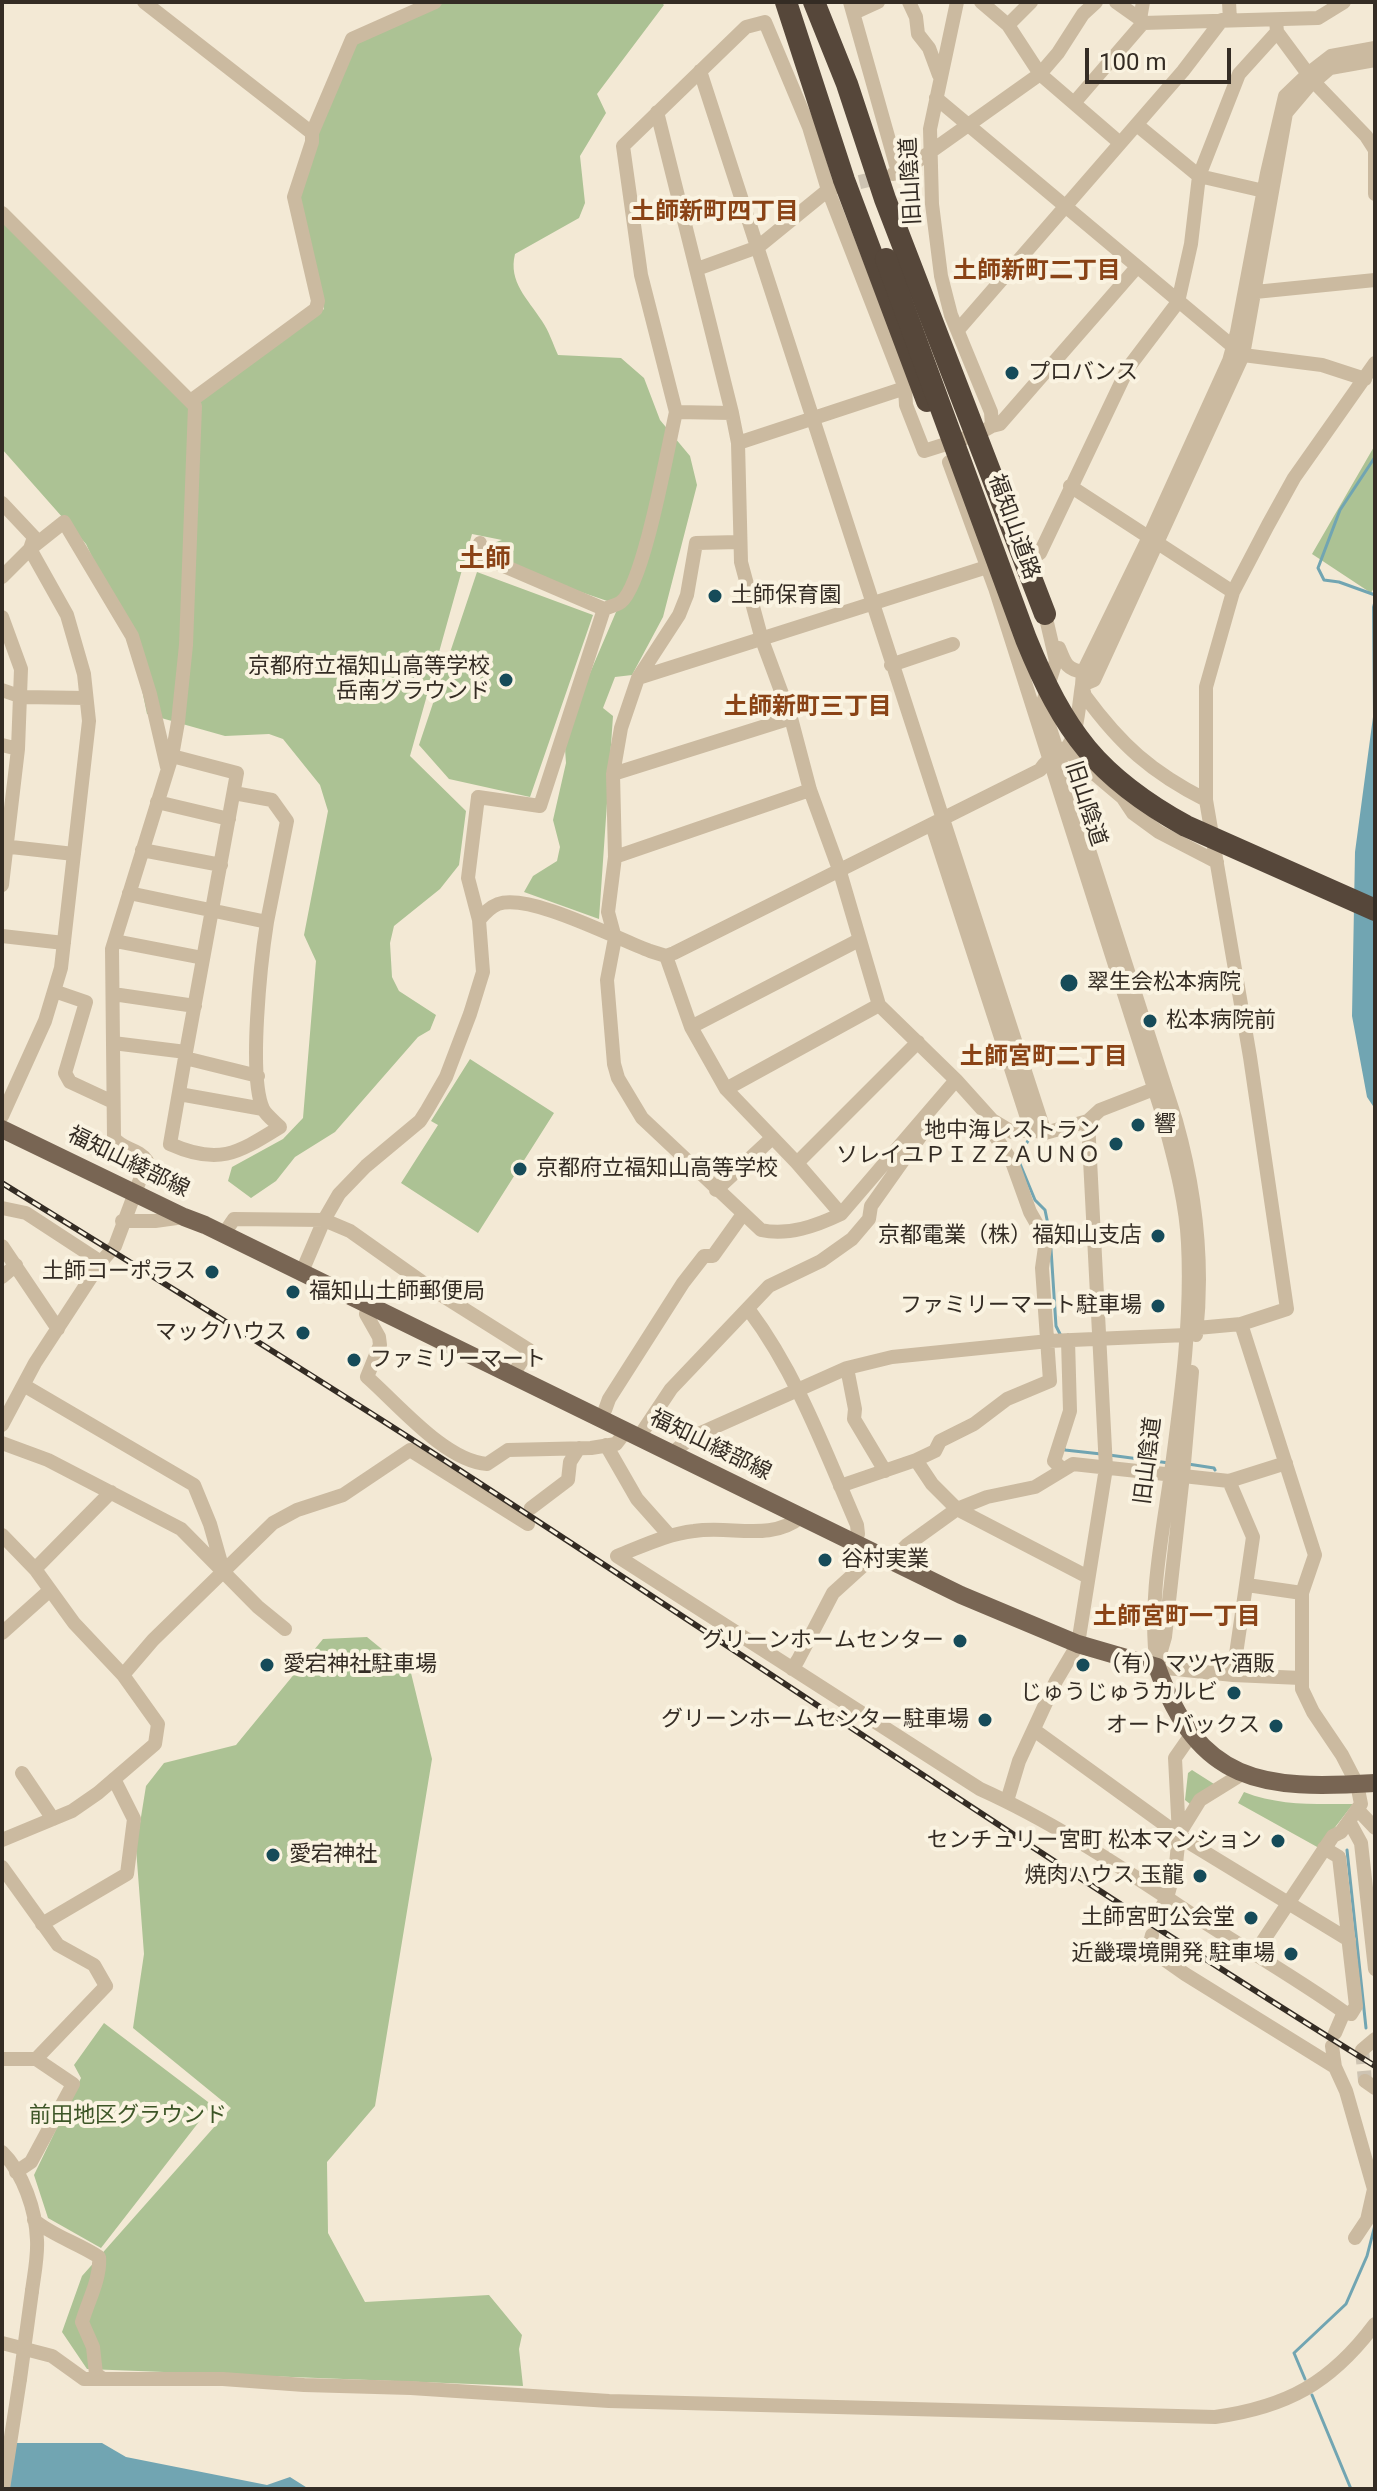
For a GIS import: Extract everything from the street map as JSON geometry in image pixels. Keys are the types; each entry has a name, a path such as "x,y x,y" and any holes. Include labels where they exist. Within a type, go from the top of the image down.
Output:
{"highway":[{"name":"福知山道路","path":"788,2 1040,635 1077,712 1122,766 1172,803 1195,817 1375,902"},
{"path":"788,2 844,180 943,444"},
{"name":"福知山道路","path":"805,2 1026,639 1044,683 1065,721 1112,777 1156,809 1186,826 1375,910"},
{"path":"814,2 847,84 885,199 985,430 1045,614"}],"main road":[{"name":"福知山綾部線","path":"2,1129 961,1595 1078,1644 1157,1667"},
{"path":"1157,1667 1167,1693 1191,1735 1212,1756 1242,1774 1302,1786 1365,1784"}],"street":[{"path":"144,2 312,133"},
{"path":"192,400 316,309 318,301 294,197 312,142 312,133 352,39 435,2"},
{"path":"878,2 852,7 896,173 1040,74 1083,14 1096,2"},
{"path":"909,2 916,17 918,34 929,48 940,76"},
{"name":"旧山陰道","path":"957,2 936,98 930,149 932,204 941,276 951,315 991,412 985,430"},
{"path":"981,2 1008,25 1040,74 1120,143"},
{"path":"1008,25 1031,2"},
{"path":"1116,2 1141,21 1226,20 1277,26 1318,18 1344,2"},
{"path":"1074,103 1141,21 1143,2"},
{"path":"958,330 1226,20 1229,2"},
{"path":"480,543 483,557 604,609 622,602 632,587 676,412 641,275 623,146 746,27 765,22 833,188 905,388 906,405 924,451 1000,424 1137,267"},
{"path":"1277,26 1312,77 1374,146 1375,194"},
{"path":"1027,562 1040,553 1128,368 1178,302 1191,244 1199,176 1239,74 1277,26"},
{"path":"479,920 490,908 501,903 541,906 666,956 1040,770 1073,739 1086,679 1153,539 1229,361 1238,350 1255,292 1286,113 1331,56 1375,48"},
{"path":"1238,350 1264,191 1285,96 1330,68 1375,60"},
{"path":"700,71 873,604 938,822 1038,1132"},
{"path":"936,98 1238,350 1322,365 1365,379"},
{"path":"657,112 738,443 741,562 762,640 791,718 810,790 840,872 879,1005 992,1120 1012,1132 1038,1132 1088,1121 1100,1110 1154,1089"},
{"path":"1137,125 1199,176 1264,191"},
{"path":"697,269 758,247 833,188"},
{"path":"2,213 195,406 186,645 170,762 112,949 114,1138 116,1143 142,1153 147,1161 115,1246 101,1262 35,1363 2,1425"},
{"path":"1255,292 1375,280"},
{"path":"671,1454 692,1437 847,1368 892,1357 1192,1331 1241,1324 1287,1309 1248,1042 1206,800 1206,687 1233,592 1294,478 1375,363"},
{"path":"738,443 905,388"},
{"path":"676,412 732,413"},
{"name":"旧山陰道","path":"943,444 1057,753 1179,1176 1188,1242 1192,1331"},
{"path":"1070,486 1233,592"},
{"path":"2,503 34,537 30,549 67,615 84,674 89,721 61,968 32,1055 2,1116"},
{"path":"5,569 64,522 132,636 170,762"},
{"path":"739,542 715,540 696,543 687,595 679,615 638,678 621,728 613,774 615,857 608,912 615,938 607,980 614,1064 618,1078 642,1118 761,1230 778,1234 823,1223 841,1214 956,1080"},
{"path":"638,678 987,567"},
{"path":"301,1274 339,1194 366,1166 420,1121 446,1077 483,972 479,920 468,878 478,797 540,806 604,609"},
{"path":"1045,614 1066,665 1086,679"},
{"path":"1045,614 1056,661 1044,699 1046,716 1176,1121 1190,1172 1200,1250 1177,1474 1165,1637 1157,1667 1301,1678"},
{"path":"2,885 22,697 21,669 4,625"},
{"path":"891,665 953,644"},
{"path":"1086,679 1085,696 1129,750 1171,782 1206,800"},
{"path":"2,690 22,697 86,698"},
{"path":"613,774 791,718"},
{"path":"2,745 18,749"},
{"path":"1057,753 1123,798 1133,813 1159,832 1217,862"},
{"path":"170,762 237,773 170,1144 189,1153 214,1157 238,1150 280,1127 263,1109 258,1076 261,963 287,821 272,800 234,793"},
{"path":"615,857 810,790"},
{"path":"157,802 229,819"},
{"path":"4,846 74,854"},
{"path":"142,850 221,865"},
{"path":"129,893 267,922"},
{"path":"2,936 64,943"},
{"path":"691,1027 859,940"},
{"path":"115,941 203,958"},
{"path":"666,956 691,1027 726,1089 841,1214"},
{"path":"54,991 86,1002 65,1073 70,1082 113,1102"},
{"path":"113,994 195,1006"},
{"path":"726,1089 879,1005"},
{"path":"797,1163 918,1042"},
{"path":"113,1043 186,1055 258,1076"},
{"path":"179,1094 263,1109"},
{"path":"370,1306 366,1314 380,1345 367,1377 456,1454 473,1463 487,1464 508,1450 579,1448 621,1440 633,1434 671,1389 769,1286 821,1261 852,1239 869,1219 871,1206 933,1118 933,1107"},
{"path":"840,1486 935,1451 940,1441 974,1424 1007,1399 1050,1381 1042,1268 1046,1240 1030,1212 1012,1162 988,1125 992,1120"},
{"path":"1007,1801 1019,1761 1056,1681 1078,1644 1106,1468 1088,1121"},
{"path":"716,1190 772,1138"},
{"path":"2,1208 26,1213 101,1262"},
{"path":"605,1410 683,1283 704,1256 713,1256 743,1214"},
{"path":"122,1221 184,1217"},
{"path":"223,1235 234,1219 324,1220 350,1231 432,1289 529,1350 512,1376"},
{"path":"2,1246 58,1329"},
{"path":"2,1277 16,1265"},
{"path":"749,1310 783,1359 798,1390 857,1525 858,1534 853,1542"},
{"path":"1241,1324 1315,1555 1302,1593 1302,1689 1313,1712 1365,1784 1361,1804 1324,1848 1255,1953"},
{"path":"1063,1470 1054,1461 1070,1411 1068,1340"},
{"path":"847,1368 854,1419 885,1471"},
{"path":"25,1386 194,1485 210,1524 223,1571"},
{"path":"2,1443 48,1460 181,1529 258,1607 285,1629"},
{"path":"606,1445 637,1499 669,1535"},
{"path":"531,1508 568,1480 570,1462 579,1448"},
{"path":"123,1675 153,1640 273,1523 297,1510 343,1495 410,1450 528,1524"},
{"path":"916,1460 932,1484 957,1509 1088,1577"},
{"path":"792,1669 833,1593 957,1509 987,1497 1035,1487 1073,1464 1229,1481 1286,1463"},
{"path":"1229,1481 1253,1537 1233,1675"},
{"path":"35,1569 111,1492"},
{"path":"801,1517 789,1527 765,1533 737,1529 697,1530 669,1535 617,1556 980,1789 1007,1801 1152,1886 1351,2014 1356,2006 1339,1857 1349,1821"},
{"path":"2,1535 35,1569 49,1591 123,1675 158,1724 155,1744 72,1811 2,1840"},
{"path":"1247,1585 1302,1593"},
{"path":"2,1633 49,1591"},
{"path":"1034,1730 1179,1835 1349,1940"},
{"path":"1157,1915 1167,1898 1176,1864 1179,1835 1175,1758 1191,1735"},
{"path":"22,1773 53,1819"},
{"path":"1179,1835 1200,1800 1242,1774"},
{"path":"42,1924 127,1874 134,1819 114,1779"},
{"path":"1349,1821 1375,1828"},
{"path":"1349,1821 1361,1843 1375,1969"},
{"path":"1324,1848 1339,1857"},
{"path":"2,1867 58,1945 94,1965 106,1986 36,2059"},
{"path":"1152,1935 1150,1943 1158,1955 1335,2067"},
{"path":"1344,2012 1333,2040 1335,2067 1346,2091 1374,2189 1367,2220 1355,2238"},
{"path":"1362,2050 1375,2039"},
{"path":"2,2059 36,2059 73,2084 31,2162 16,2172"},
{"path":"2,2152 26,2191 37,2241 3,2489"},
{"path":"34,2220 47,2231 79,2244 99,2257 100,2271 82,2322 93,2347 96,2374 103,2379"},
{"path":"2,2343 52,2356 84,2379 223,2379 609,2401 1215,2417 1279,2403 1314,2384 1360,2345 1375,2324"}],"green space":[{"path":"428,2 661,2 664,5 597,94 606,113 580,156 585,203 579,218 515,254 514,273 558,355 621,358 644,378 660,420 690,456 697,485 663,617 632,675 615,677 603,708 613,716 599,919 524,892 533,876 557,861 560,847 553,820 566,763 564,734 619,605 490,561 488,545 502,540 472,534 410,756 466,811 459,865 440,889 394,926 390,943 392,977 399,991 436,1015 430,1030 418,1037 335,1132 295,1157 276,1181 251,1198 228,1181 232,1167 283,1139 303,1118 316,961 304,935 328,811 320,785 283,739 269,734 225,736 147,714 132,641 86,544 2,449 2,221 191,406 324,309 296,193 350,44"},
{"path":"1375,445 1375,586 1371,593 1312,554"},
{"name":"京都府立福知山高等学校 岳南グラウンド","path":"477,572 593,615 530,797 449,779 419,745"},
{"path":"470,1059 554,1113 478,1233 401,1183 438,1125 431,1121"},
{"path":"367,1637 411,1673 432,1759 375,2106 327,2162 328,2233 365,2302 489,2295 522,2335 519,2349 523,2386 87,2369 62,2332 82,2276 231,2108 133,2028 144,1954 136,1848 146,1786 164,1763 236,1745 323,1639"},
{"path":"1192,1770 1214,1784 1190,1804 1185,1800 1188,1773"},
{"path":"1244,1792 1284,1802 1353,1804 1319,1848 1238,1803"},
{"name":"前田地区グラウンド","path":"104,2023 212,2105 101,2248 48,2218 34,2175 81,2078 74,2065"}],"water":[{"path":"1375,596 1375,1109 1367,1097 1352,1016 1355,852 1373,717 1372,607"},
{"path":"2,2443 102,2443 126,2457 267,2485 290,2477 309,2489 2,2489"}],"waterway":[{"path":"1375,457 1340,510 1318,568 1324,580 1375,595"},
{"path":"1030,1137 1018,1159 1035,1200 1045,1210 1050,1234"},
{"path":"1051,1249 1056,1326 1061,1336"},
{"path":"1063,1447 1065,1450 1101,1454"},
{"path":"1109,1455 1169,1463"},
{"path":"1188,1464 1215,1470"},
{"path":"1347,1850 1366,2028"},
{"path":"1305,2379 1294,2353 1346,2304 1367,2256 1375,2225"},
{"path":"1312,2395 1351,2489"}],"tunnel":[{"path":"839,187 885,176"},
{"path":"1362,2050 1365,2081"}],"railway":[{"path":"2,1183 447,1462 1025,1842 1375,2066"}],"place":[{"name":"プロバンス","path":"1012,373"},
{"name":"土師保育園","path":"715,596"},
{"name":"京都府立福知山高等学校 岳南グラウンド","path":"506,680"},
{"name":"翠生会松本病院","path":"1069,983"},
{"name":"松本病院前","path":"1150,1021"},
{"name":"響","path":"1138,1125"},
{"name":"地中海レストラン ソレイユＰＩＺＺＡＵＮＯ","path":"1116,1144"},
{"name":"京都府立福知山高等学校","path":"520,1169"},
{"name":"京都電業（株）福知山支店","path":"1158,1236"},
{"name":"土師コーポラス","path":"212,1272"},
{"name":"福知山土師郵便局","path":"293,1292"},
{"name":"ファミリーマート駐車場","path":"1158,1306"},
{"name":"マックハウス","path":"303,1333"},
{"name":"ファミリーマート","path":"354,1360"},
{"name":"谷村実業","path":"825,1560"},
{"name":"グリーンホームセンター","path":"960,1641"},
{"name":"愛宕神社駐車場","path":"267,1665"},
{"name":"（有）マツヤ酒販","path":"1083,1665"},
{"name":"じゅうじゅうカルビ","path":"1234,1693"},
{"name":"グリーンホームセンター駐車場","path":"985,1720"},
{"name":"オートバックス","path":"1276,1726"},
{"name":"センチュリー宮町 松本マンション","path":"1278,1841"},
{"name":"愛宕神社","path":"273,1855"},
{"name":"焼肉ハウス 玉龍","path":"1200,1876"},
{"name":"土師宮町公会堂","path":"1251,1918"},
{"name":"近畿環境開発 駐車場","path":"1291,1954"}],"district":[{"name":"土師新町四丁目","path":"715,213"},
{"name":"土師新町二丁目","path":"1037,272"},
{"name":"土師","path":"485,560"},
{"name":"土師新町三丁目","path":"808,708"},
{"name":"土師宮町二丁目","path":"1044,1058"},
{"name":"土師宮町一丁目","path":"1177,1618"}]}
